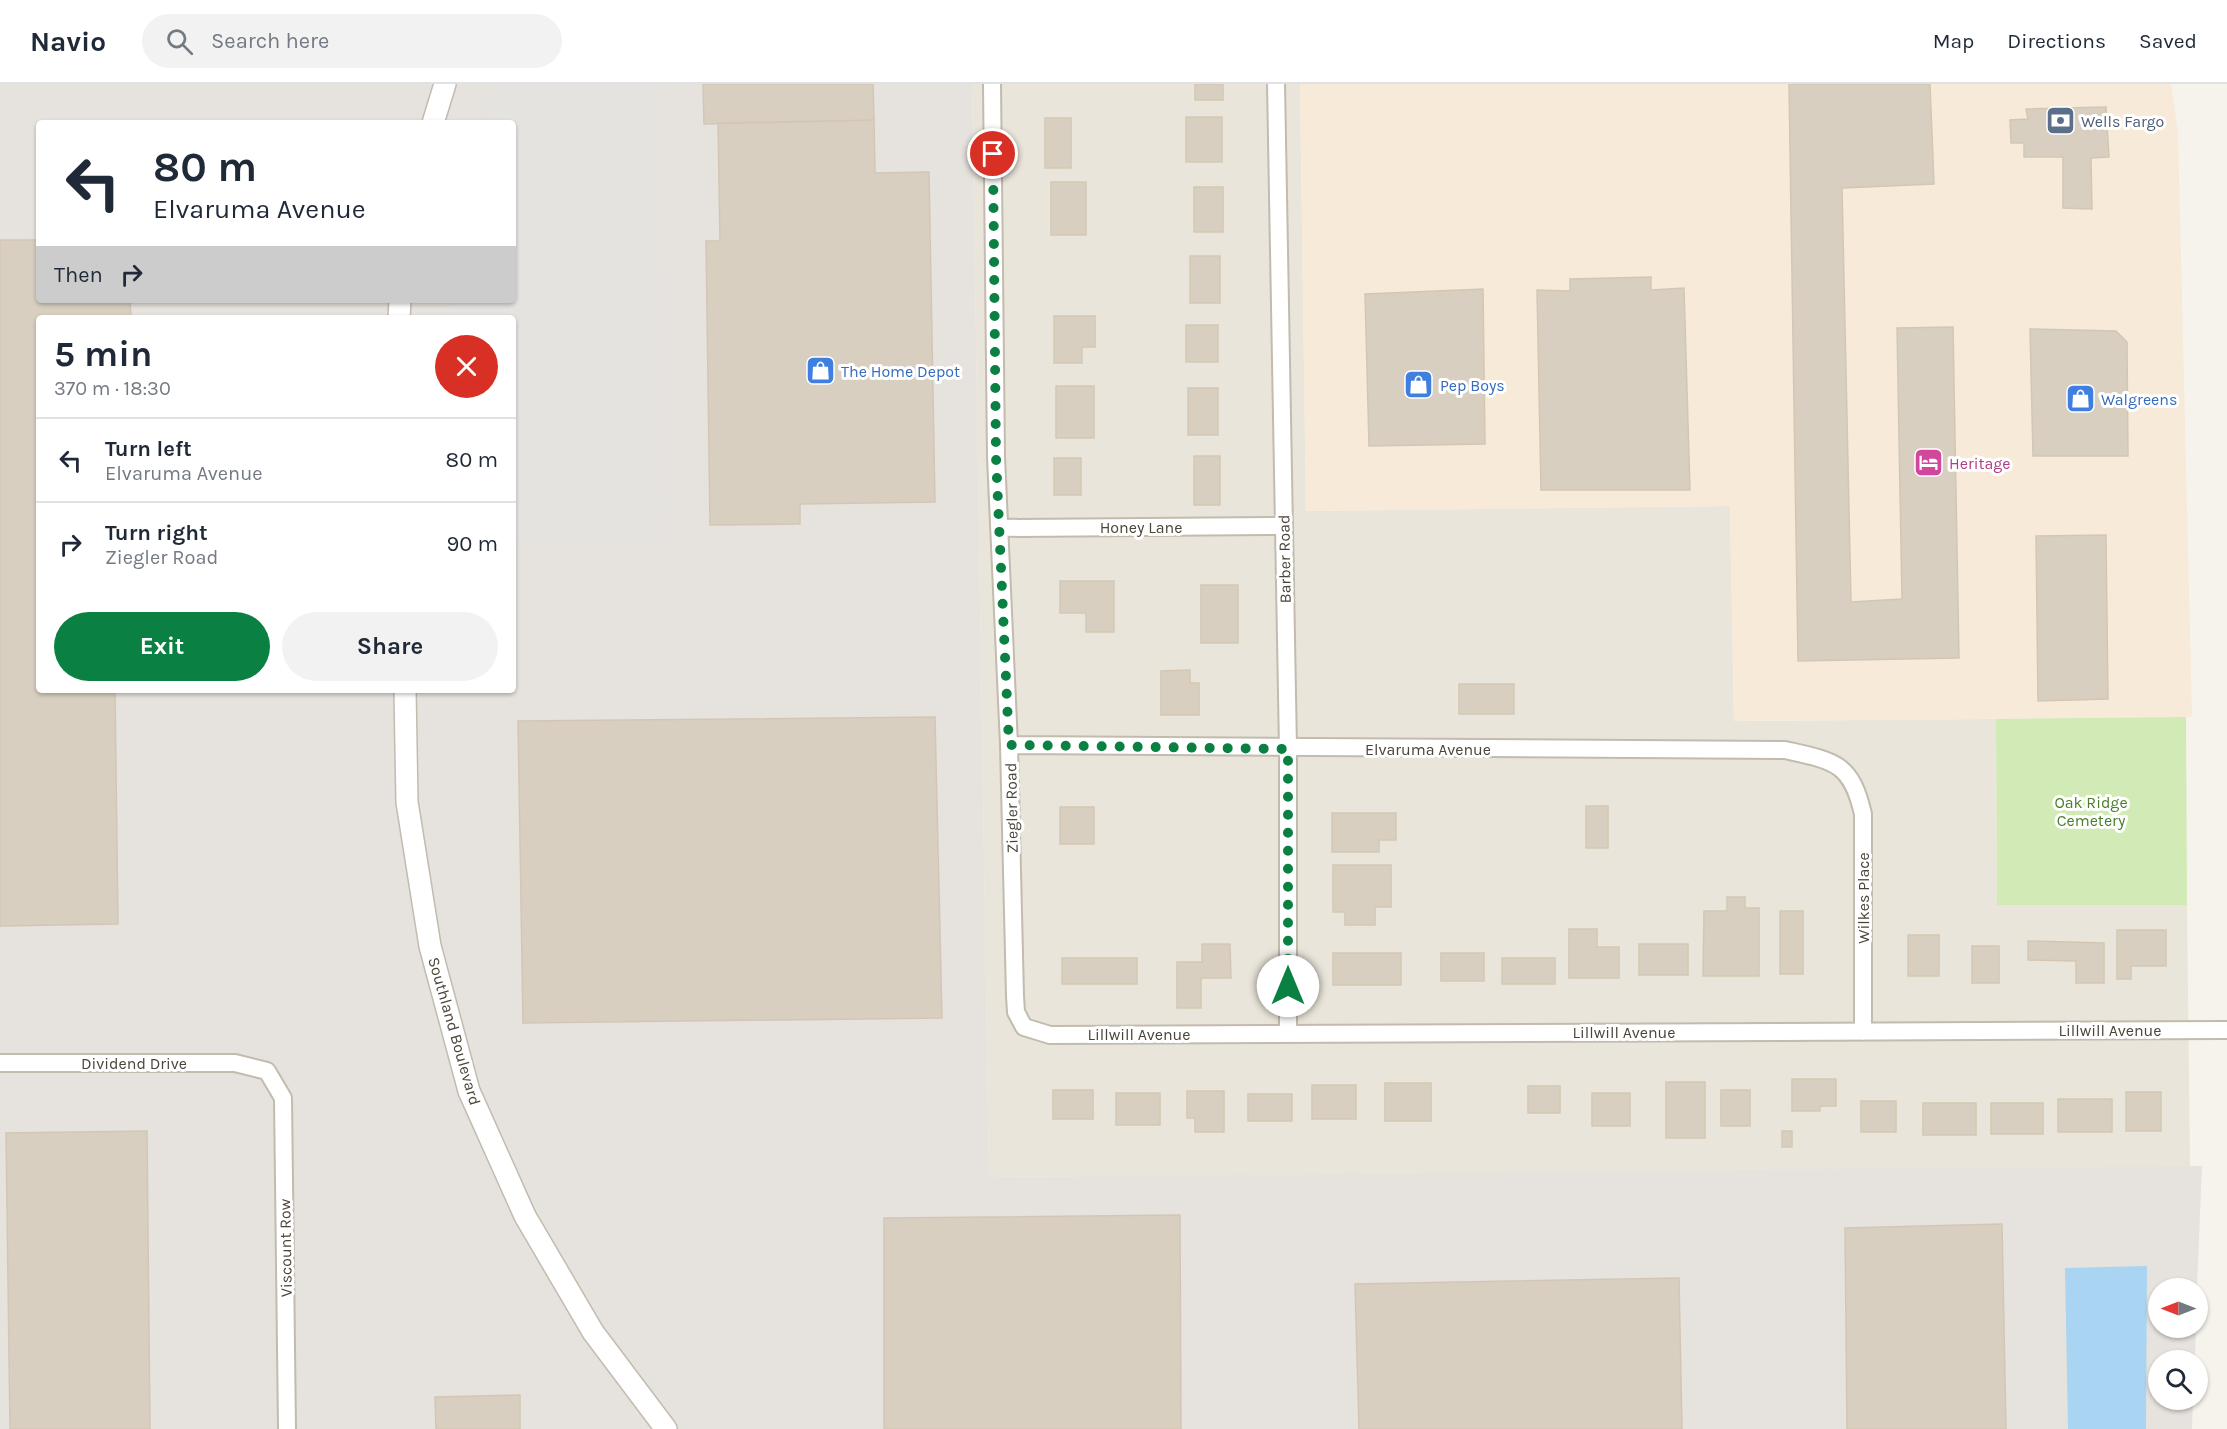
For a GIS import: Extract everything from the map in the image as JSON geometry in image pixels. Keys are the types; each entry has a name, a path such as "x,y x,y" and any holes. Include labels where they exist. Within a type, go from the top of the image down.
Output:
{"street":[{"path":"434,120 445,84"},
{"name":"Ziegler Road","path":"992,84 999,528 1009,745 1015,996 1016,1012 1023,1027"},
{"name":"Barber Road","path":"1276,84 1288,749 1288,1033"},
{"name":"Honey Lane","path":"999,528 1284,526"},
{"name":"Southland Boulevard","path":"405,693 407,802 430,946 469,1091 525,1216 593,1332 666,1429"},
{"name":"Elvaruma Avenue","path":"1009,745 1288,749 1785,750 1820,758 1844,770"},
{"name":"Wilkes Place","path":"1844,770 1858,790 1863,814 1863,1032"},
{"name":"Lillwill Avenue","path":"1023,1027 1050,1035 2227,1030"},
{"name":"Dividend Drive","path":"0,1063 235,1063 267,1071"},
{"name":"Viscount Row","path":"267,1071 283,1098 287,1429"}],"shaded area":[{"path":"0,84 972,84 989,1177 2202,1166 2197,1278 2148,1278 2148,1338 2196,1338 2195,1350 2148,1350 2148,1410 2193,1410 2192,1429 0,1429"},
{"path":"496,84 657,84 661,540 516,541 516,315 451,315 451,303 516,303 516,120 481,120"},
{"path":"972,84 1300,84 1306,511 1730,506 1734,721 1996,719 1997,904 2187,905 2190,1167 989,1177"},
{"path":"1300,84 2171,84 2178,132 2192,717 1734,721 1730,506 1306,511"}],"green space":[{"name":"Oak Ridge Cemetery","path":"2186,717 2187,905 1997,905 1996,719"}],"water":[{"path":"2147,1266 2146,1429 2068,1429 2065,1268"}],"building":[{"path":"703,84 873,84 874,120 704,124"},
{"path":"1195,84 1223,84 1223,100 1195,100"},
{"name":"Heritage","path":"1789,84 1930,84 1934,184 1842,188 1851,602 1902,599 1897,328 1953,327 1959,658 1798,661"},
{"path":"2106,107 2109,157 2091,158 2092,209 2063,208 2063,157 2024,157 2024,143 2011,143 2010,120 2028,119 2026,109"},
{"path":"1186,117 1222,117 1222,162 1186,162"},
{"path":"1045,118 1071,118 1071,168 1045,168"},
{"name":"The Home Depot","path":"874,120 875,173 929,172 935,502 800,504 800,524 710,525 706,241 720,241 718,123"},
{"path":"1051,182 1086,182 1086,235 1051,235"},
{"path":"1194,187 1223,187 1223,232 1194,232"},
{"path":"0,240 36,240 36,303 130,303 131,315 36,315 36,693 115,693 118,924 0,926"},
{"path":"1190,256 1220,256 1220,303 1190,303"},
{"path":"1651,277 1651,290 1684,288 1690,490 1541,490 1537,290 1570,291 1570,279"},
{"path":"1483,289 1485,444 1369,446 1365,294"},
{"path":"1054,316 1095,316 1095,347 1082,347 1082,363 1054,363"},
{"path":"1186,325 1218,325 1218,362 1186,362"},
{"name":"Walgreens","path":"2030,329 2116,331 2127,342 2128,456 2033,456"},
{"path":"1056,386 1094,386 1094,438 1056,438"},
{"path":"1188,388 1218,388 1218,435 1188,435"},
{"path":"1194,456 1220,456 1220,505 1194,505"},
{"path":"1054,458 1081,458 1081,495 1054,495"},
{"path":"2106,535 2108,699 2038,701 2036,536"},
{"path":"1060,581 1114,581 1114,632 1086,632 1086,613 1060,613"},
{"path":"1201,585 1238,585 1238,643 1201,643"},
{"path":"1190,670 1190,683 1199,683 1199,715 1161,715 1161,671"},
{"path":"1459,684 1514,684 1514,714 1459,714"},
{"path":"935,717 942,1018 523,1023 518,721"},
{"path":"1586,806 1608,806 1608,848 1586,848"},
{"path":"1060,807 1094,807 1094,844 1060,844"},
{"path":"1332,813 1396,813 1396,840 1379,840 1379,852 1332,852"},
{"path":"1333,865 1391,865 1391,907 1375,907 1375,925 1345,925 1345,912 1333,912"},
{"path":"1727,897 1745,897 1745,908 1759,908 1759,976 1703,976 1704,911 1727,911"},
{"path":"1780,911 1803,911 1803,974 1780,974"},
{"path":"1569,929 1597,929 1597,947 1619,947 1619,978 1569,978"},
{"path":"2117,930 2166,930 2166,966 2131,966 2131,979 2117,979"},
{"path":"1908,935 1939,935 1939,976 1908,976"},
{"path":"2028,941 2104,943 2104,983 2076,983 2076,961 2028,960"},
{"path":"1202,944 1230,944 1231,978 1201,978 1201,1008 1177,1008 1177,962 1202,962"},
{"path":"1639,944 1688,944 1688,975 1639,975"},
{"path":"1972,946 1999,946 1999,983 1972,983"},
{"path":"1333,953 1401,953 1401,985 1333,985"},
{"path":"1441,953 1484,953 1484,981 1441,981"},
{"path":"1062,958 1137,958 1137,984 1062,984"},
{"path":"1502,958 1555,958 1555,984 1502,984"},
{"path":"1792,1079 1836,1079 1836,1106 1820,1106 1820,1111 1792,1111"},
{"path":"1666,1082 1705,1082 1705,1138 1666,1138"},
{"path":"1385,1083 1431,1083 1431,1121 1385,1121"},
{"path":"1312,1085 1356,1085 1356,1119 1312,1119"},
{"path":"1528,1086 1560,1086 1560,1113 1528,1113"},
{"path":"1053,1090 1093,1090 1093,1119 1053,1119"},
{"path":"1721,1090 1750,1090 1750,1126 1721,1126"},
{"path":"1187,1091 1224,1091 1224,1132 1195,1132 1195,1118 1187,1118"},
{"path":"2126,1092 2161,1092 2161,1131 2126,1131"},
{"path":"1116,1093 1160,1093 1160,1125 1116,1125"},
{"path":"1592,1093 1630,1093 1630,1126 1592,1126"},
{"path":"1248,1094 1292,1094 1292,1121 1248,1121"},
{"path":"2058,1099 2112,1099 2112,1132 2058,1132"},
{"path":"1861,1101 1896,1101 1896,1132 1861,1132"},
{"path":"1923,1103 1976,1103 1976,1135 1923,1135"},
{"path":"1991,1103 2043,1103 2043,1134 1991,1134"},
{"path":"147,1131 150,1429 10,1429 6,1133"},
{"path":"1782,1131 1792,1131 1792,1147 1782,1147"},
{"path":"1180,1215 1181,1429 884,1429 884,1218"},
{"path":"2002,1224 2006,1429 1847,1429 1845,1228"},
{"path":"1679,1278 1682,1429 1359,1429 1355,1284"},
{"path":"520,1395 520,1429 436,1429 435,1397"}],"place":[{"name":"Wells Fargo","path":"2060,121"},
{"name":"The Home Depot","path":"820,371"},
{"name":"Pep Boys","path":"1419,385"},
{"name":"Walgreens","path":"2080,399"},
{"name":"Heritage","path":"1928,463"}],"route":[{"path":"993,154 996,457 1009,745 1288,749 1288,986"}]}
